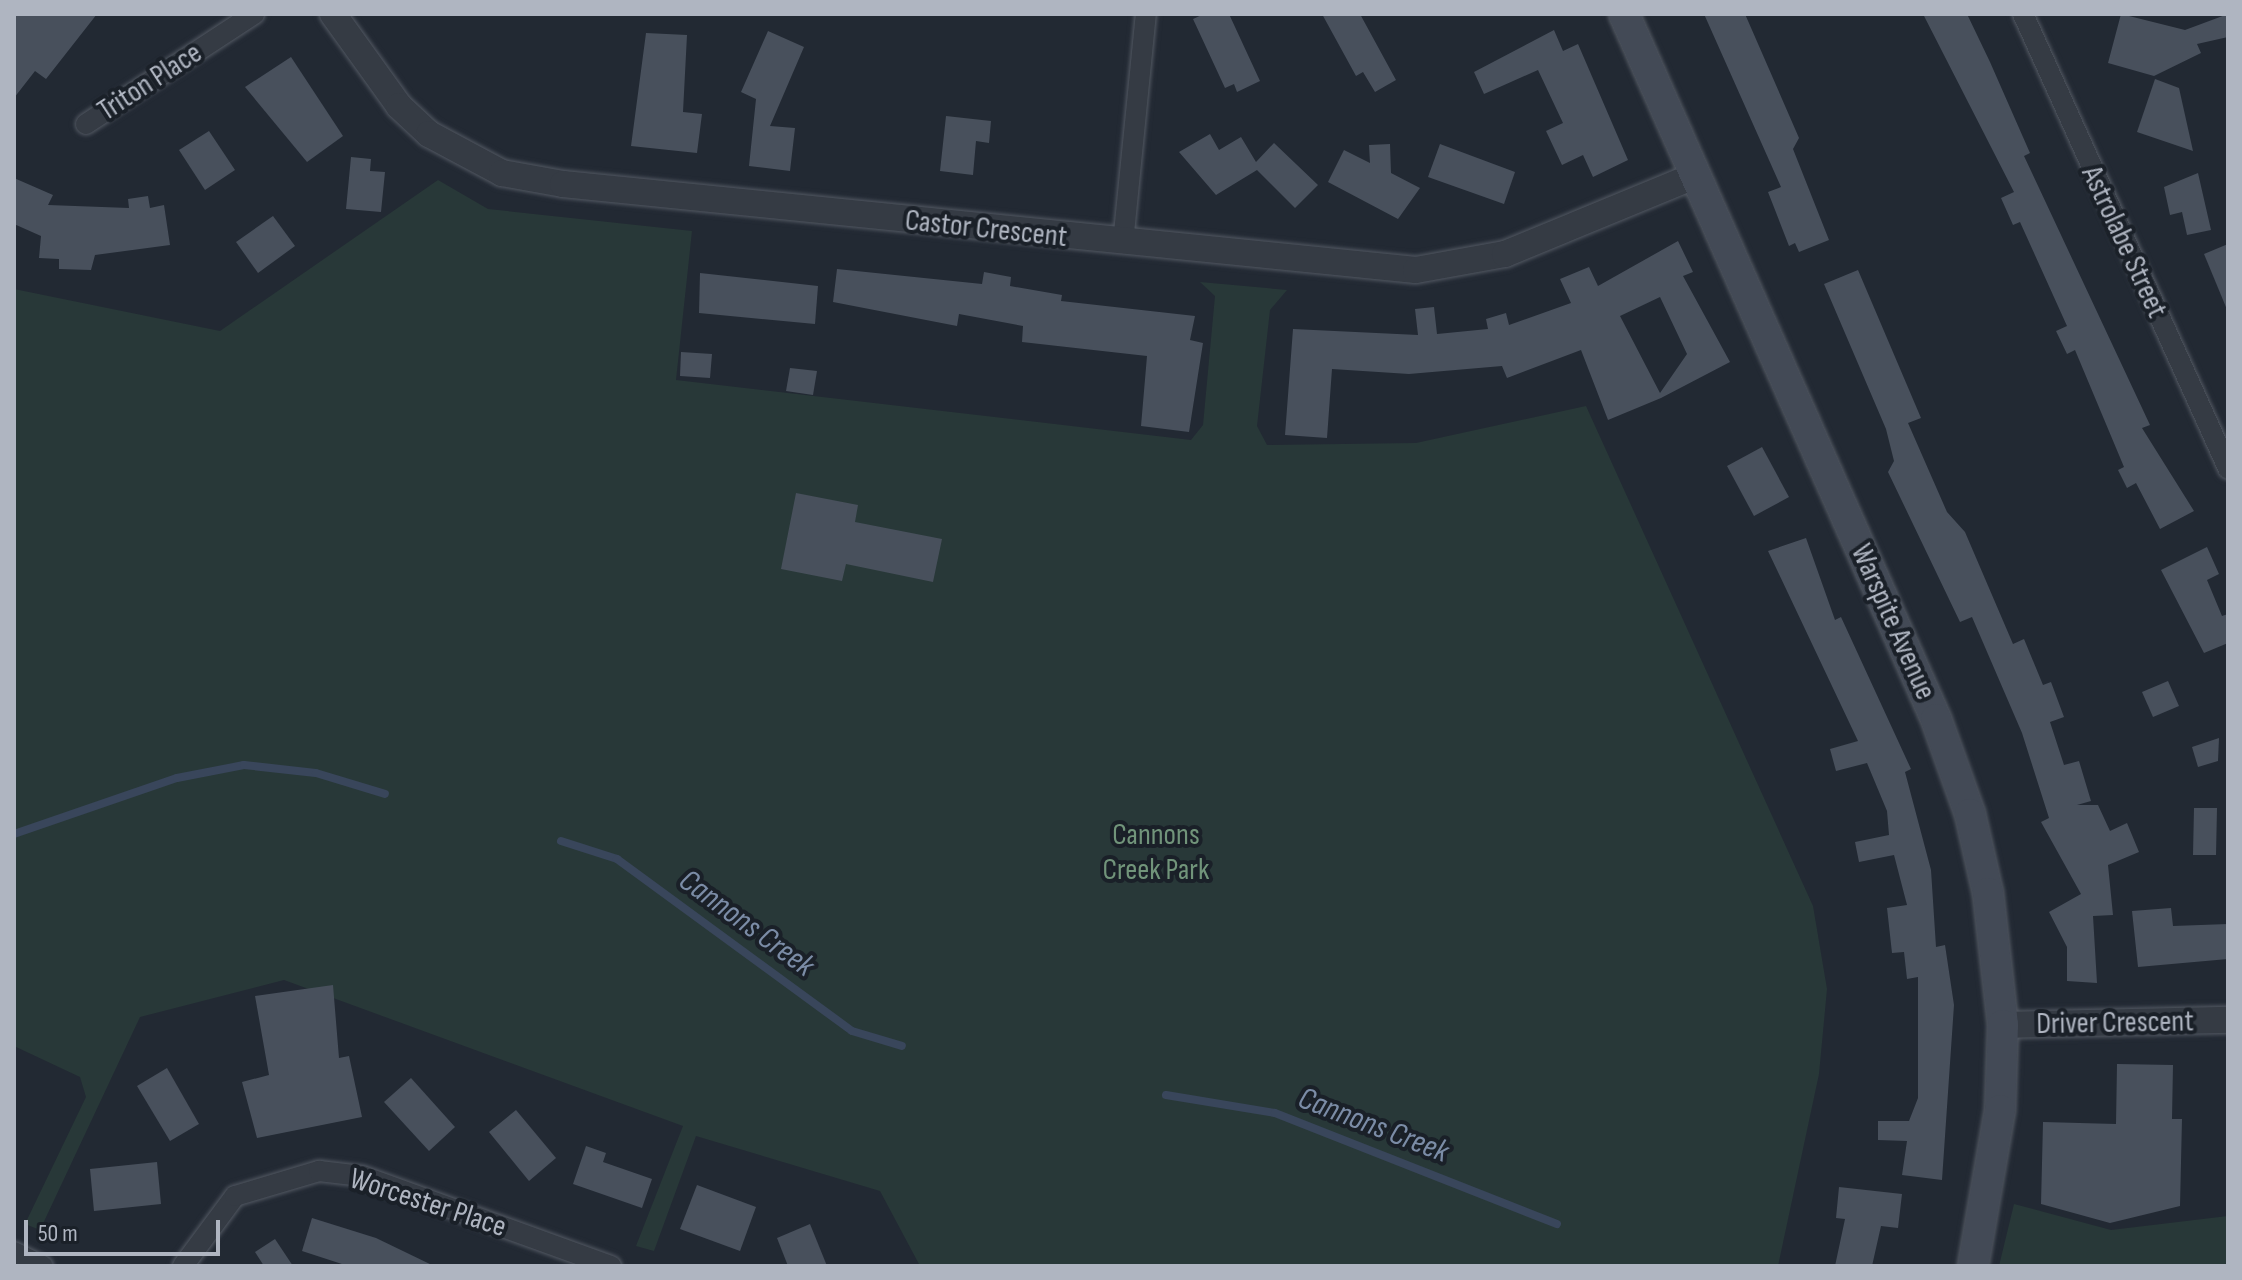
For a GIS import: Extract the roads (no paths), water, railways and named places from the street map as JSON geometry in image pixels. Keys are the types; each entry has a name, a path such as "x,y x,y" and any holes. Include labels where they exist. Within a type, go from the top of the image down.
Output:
{"main road":[{"name":"Warspite Avenue","path":"1624,14 1692,177 1954,767 1988,893 2003,1025 2000,1110 1973,1266"}],"street":[{"name":"Triton Place","path":"86,124 254,14"},
{"name":"Castor Crescent","path":"333,14 409,116 465,158 502,173 1359,267 1449,268 1505,254 1692,177"},
{"path":"1123,243 1146,14"},
{"name":"Astrolabe Street","path":"2023,14 2227,466"},
{"name":"Driver Crescent","path":"2003,1025 2228,1020"},
{"name":"Worcester Place","path":"183,1266 235,1196 319,1171 362,1176 611,1266"},
{"path":"14,1252 43,1266"}],"waterway":[{"name":"Cannons Creek","path":"14,834 177,778 244,765 316,773 385,794"},
{"name":"Cannons Creek","path":"561,841 617,859 852,1031 902,1046"},
{"name":"Cannons Creek","path":"1166,1095 1275,1113 1557,1224"}],"park label":[{"name":"Cannons Creek Park","path":"1156,852"}]}
